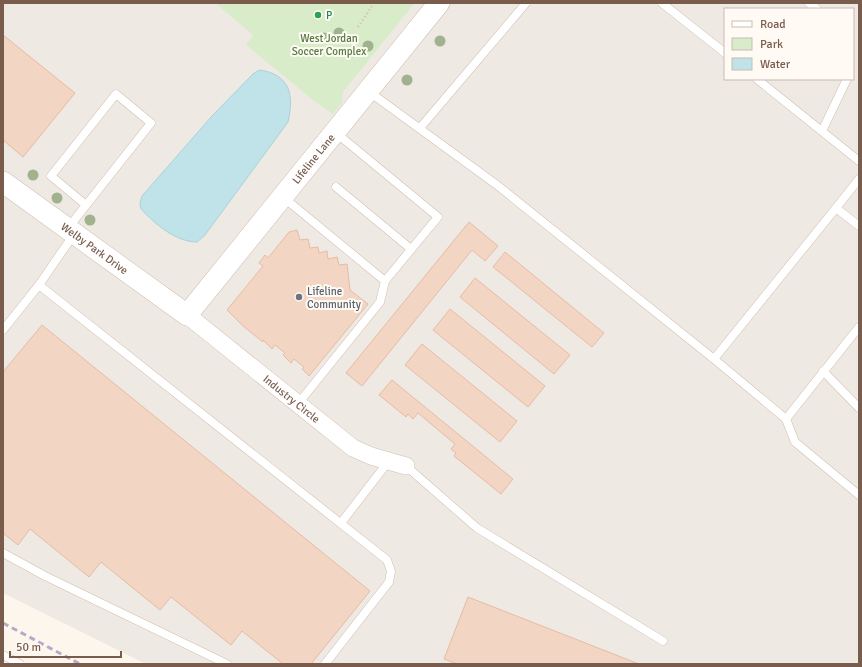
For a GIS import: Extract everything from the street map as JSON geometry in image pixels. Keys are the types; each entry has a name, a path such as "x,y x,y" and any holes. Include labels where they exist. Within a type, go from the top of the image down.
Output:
{"street":[{"name":"Lifeline Lane","path":"187,315 439,3"},
{"name":"Welby Park Drive","path":"3,182 187,315"},
{"name":"Industry Circle","path":"187,315 353,448 388,462 406,466"}],"lane":[{"path":"420,128 526,3"},
{"path":"662,3 724,52"},
{"path":"758,80 859,161"},
{"path":"822,131 847,80"},
{"path":"368,91 497,186 714,359 786,419 794,442 859,495"},
{"path":"3,330 39,285 86,205 151,123 116,94 51,176 86,205"},
{"path":"298,405 380,302 385,281 438,216 334,132"},
{"path":"714,359 859,179"},
{"path":"336,187 411,249"},
{"path":"282,196 385,281"},
{"path":"836,208 859,226"},
{"path":"39,285 387,560 391,571 389,582 325,664"},
{"path":"786,419 859,327"},
{"path":"824,371 859,408"},
{"path":"341,523 388,462"},
{"path":"406,466 477,528 663,641"},
{"path":"3,552 45,576 226,664"},
{"path":"3,655 20,664"}],"path":[{"path":"358,27 374,3"}],"shaded area":[{"path":"3,3 215,3 335,101 415,3 859,3 859,664 146,664 3,593"}],"green space":[{"name":"West Jordan Soccer Complex","path":"215,3 415,3 343,92 342,103 333,114 313,100 246,45 253,35"}],"water":[{"path":"260,70 278,77 288,88 291,104 288,122 205,235 197,242 174,236 159,226 141,209 140,203 142,196 212,116 254,73"}],"building":[{"path":"3,35 75,93 23,157 3,140"},
{"path":"469,222 498,246 485,261 472,250 362,386 346,373"},
{"name":"Lifeline Community","path":"297,230 300,240 308,239 310,248 318,247 319,253 327,251 328,259 337,257 339,265 347,264 350,290 368,304 309,376 302,369 304,367 294,359 291,363 283,355 285,353 275,345 272,349 263,340 263,342 243,326 227,310 263,266 259,263 265,255 268,258 289,232"},
{"path":"505,252 604,333 592,347 493,267"},
{"path":"475,278 570,355 554,374 460,297"},
{"path":"450,309 545,386 528,407 433,330"},
{"path":"42,325 370,591 311,664 283,664 242,631 231,645 171,597 160,610 101,562 89,577 30,529 18,545 3,533 3,372"},
{"path":"422,344 517,421 500,442 405,365"},
{"path":"392,380 513,479 501,494 454,456 456,453 451,449 455,444 418,413 413,419 408,414 406,417 379,395"},
{"path":"468,597 639,664 457,664 444,659"}],"railway":[{"path":"3,623 80,664"}],"place":[{"name":"P","path":"318,15"},
{"name":"Lifeline Community","path":"299,297"}]}
